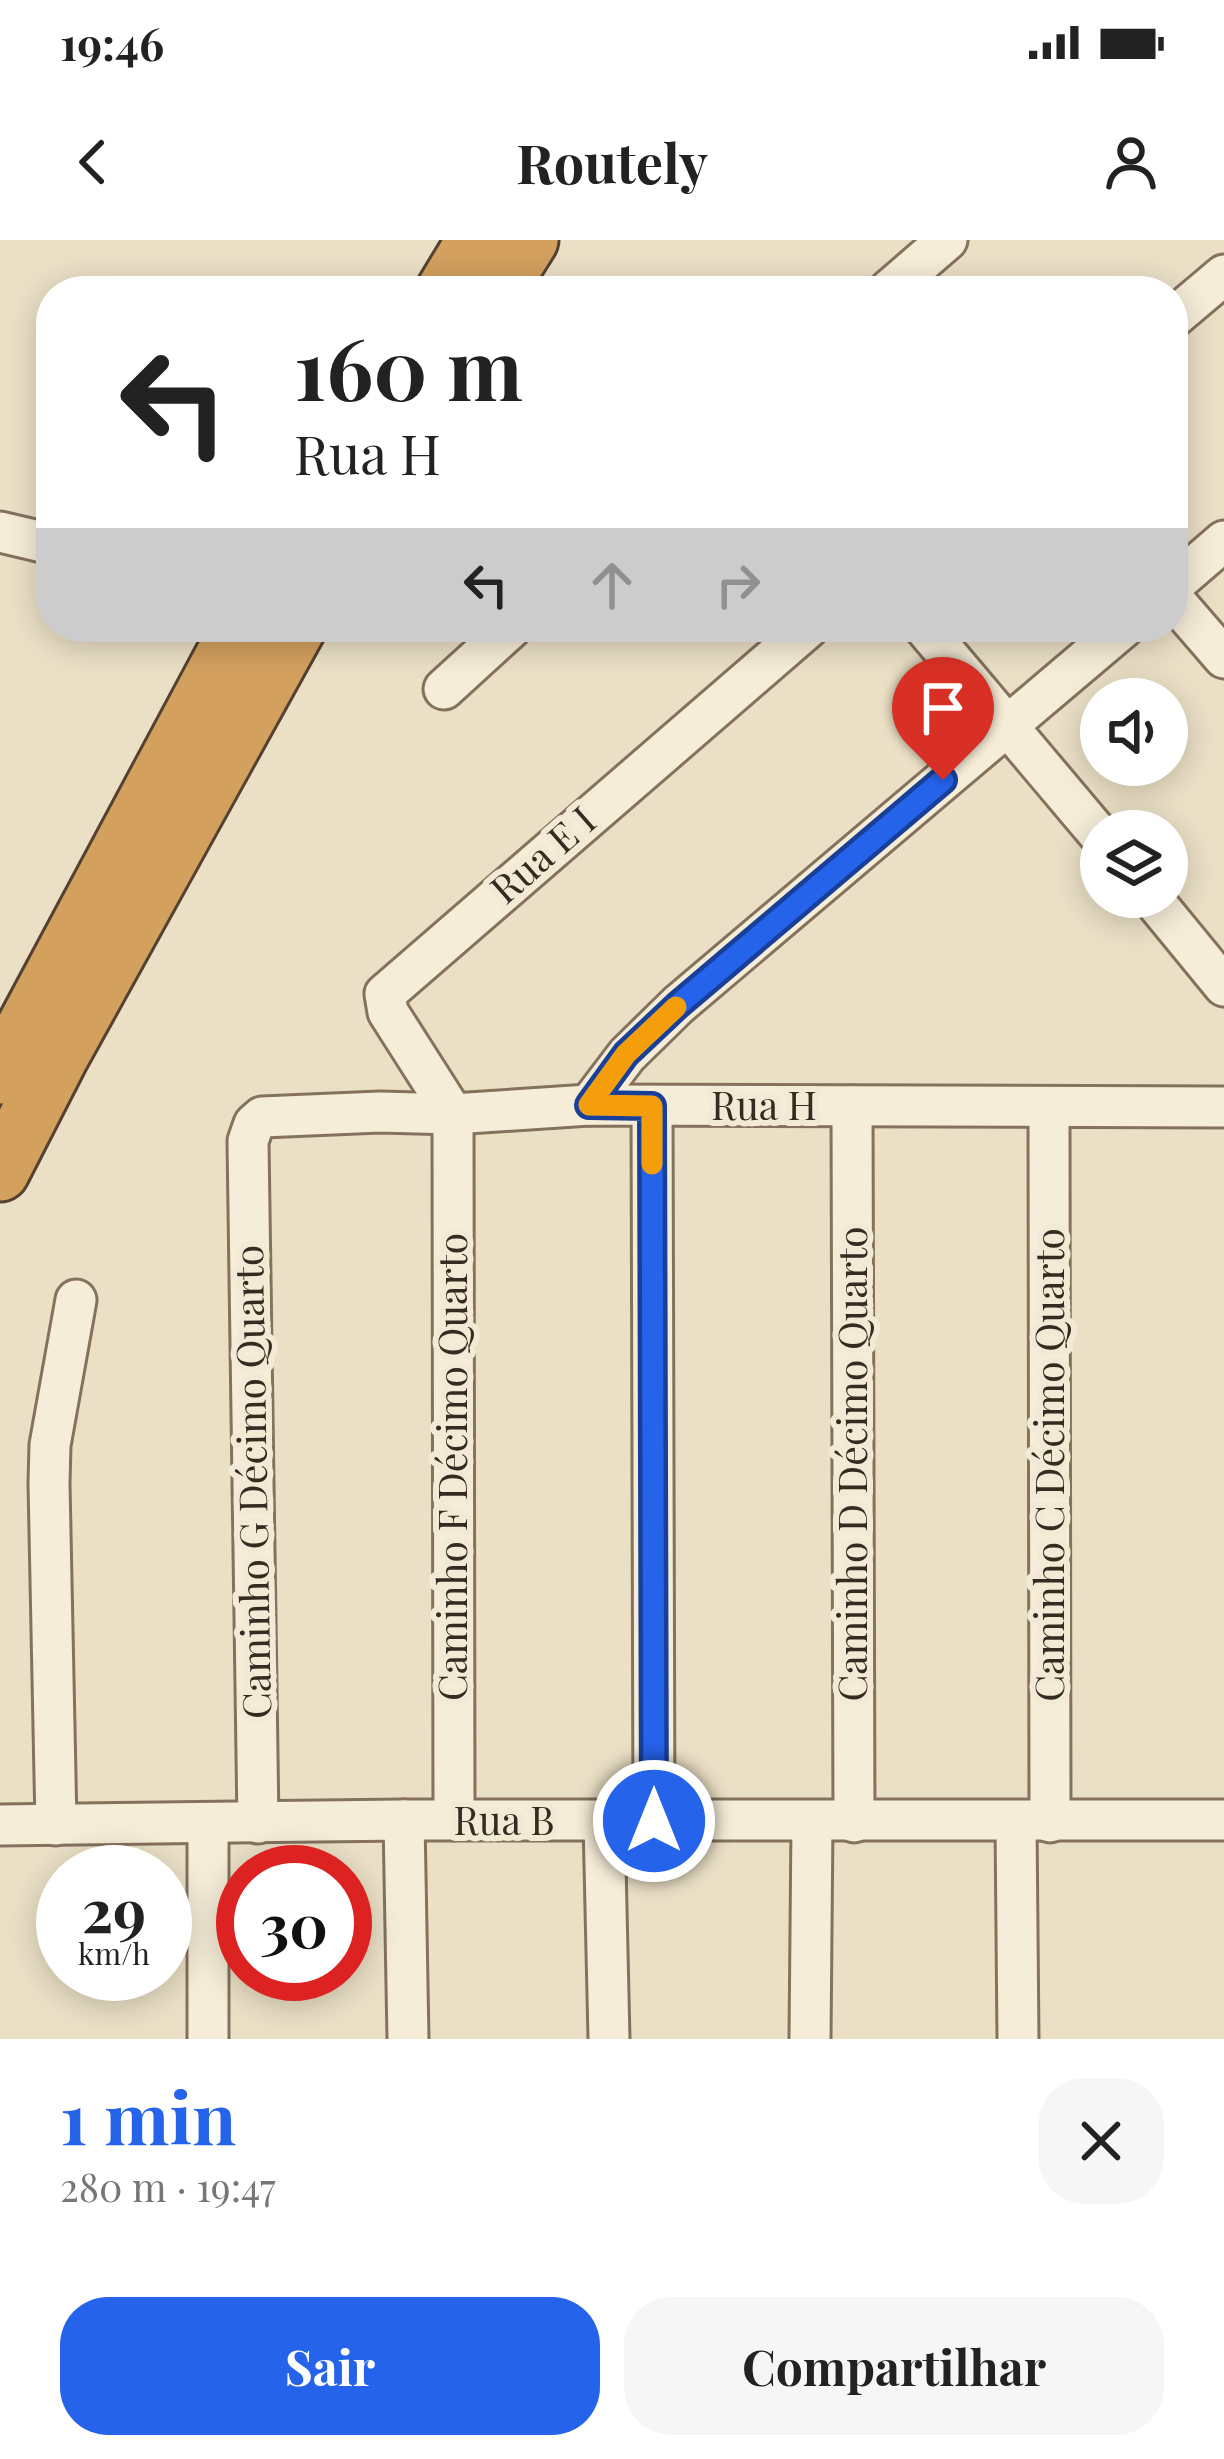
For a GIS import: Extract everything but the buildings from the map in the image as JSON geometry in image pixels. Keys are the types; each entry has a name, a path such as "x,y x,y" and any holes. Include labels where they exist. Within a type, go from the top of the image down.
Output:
{"highway":[{"path":"454,276 476,240"},
{"path":"506,276 529,240"},
{"path":"0,1075 232,642"},
{"path":"0,1172 58,1057 289,642"}],"street":[{"path":"905,276 947,240"},
{"path":"1188,306 1223,278"},
{"path":"0,532 36,540"},
{"path":"1188,572 1224,541"},
{"path":"1188,616 1224,658"},
{"path":"444,689 496,642"},
{"name":"Rua E I","path":"453,1114 388,1012 384,1001 389,987 792,642"},
{"path":"937,642 1080,811"},
{"path":"589,1105 626,1054 678,1005 1106,642"},
{"path":"1167,918 1224,986"},
{"name":"Rua H","path":"248,1142 254,1124 274,1114 453,1114 589,1105 1224,1107"},
{"path":"652,1106 654,1821"},
{"name":"Caminho D Décimo Quarto","path":"853,1106 854,1822"},
{"name":"Caminho C Décimo Quarto","path":"1018,2039 1033,1822 1049,1108"},
{"name":"Caminho F Décimo Quarto","path":"453,1114 454,1820"},
{"name":"Caminho G Décimo Quarto","path":"248,1142 258,1823"},
{"path":"56,1825 50,1464 76,1300"},
{"path":"404,1820 407,2039"},
{"name":"Rua B","path":"0,1826 404,1820 1224,1820"},
{"path":"604,1821 609,2039"},
{"path":"810,2039 812,1822"},
{"path":"208,1823 208,2039"}],"slow traffic":[{"path":"652,1164 652,1106 589,1105 626,1054 676,1007"}],"route":[{"path":"654,1821 652,1106 589,1105 626,1054 678,1005 943,780"}]}
